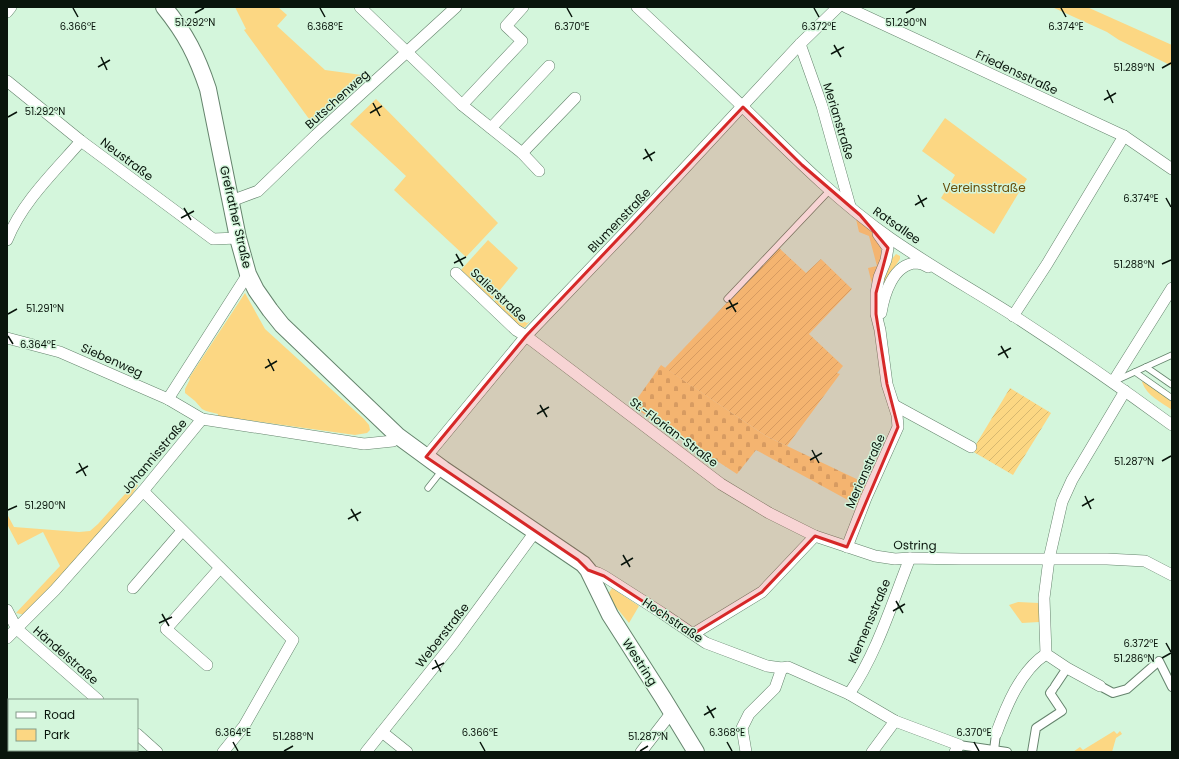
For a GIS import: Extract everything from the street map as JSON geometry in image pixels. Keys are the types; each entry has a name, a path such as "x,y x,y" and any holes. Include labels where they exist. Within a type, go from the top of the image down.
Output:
{"main road":[{"name":"Grefrather Straße","path":"164,7 194,50 208,89 238,238 248,274 256,290 282,325 376,415"},
{"name":"Hochstraße","path":"376,415 398,436 426,457 578,560 588,570"},
{"name":"Westring","path":"588,570 610,615 696,752"}],"street":[{"path":"7,12 11,7"},
{"path":"360,7 462,105 522,153 539,171"},
{"name":"Butschenweg","path":"231,201 258,191 316,135 456,7"},
{"path":"462,105 522,41 506,26 523,7"},
{"name":"Ratsallee","path":"637,7 802,165 889,238 1013,316 1113,382 1172,424"},
{"name":"Blumenstraße","path":"426,457 526,336 743,107 800,44 838,7"},
{"name":"Friedensstraße","path":"846,7 1124,136 1172,169"},
{"name":"Merianstraße","path":"800,44 822,106 850,206"},
{"path":"491,128 550,66"},
{"name":"Neustraße","path":"7,82 81,141 213,239 238,238"},
{"path":"522,153 575,98"},
{"path":"1013,316 1047,264 1124,136"},
{"path":"7,240 11,230 32,198 81,141"},
{"name":"Merianstraße","path":"847,547 866,498 898,427 894,405 887,384 880,330 876,314 876,293 879,277 886,260 888,248 882,239 860,215"},
{"name":"Merianstraße","path":"880,330 884,297 896,274 910,264 918,263 940,270"},
{"name":"Salierstraße","path":"456,273 516,330 526,336"},
{"path":"168,399 248,274"},
{"path":"1113,382 1172,288"},
{"name":"St.-Florian-Straße","path":"526,336 721,484 764,510 815,536"},
{"name":"Siebenweg","path":"7,338 60,352 168,399 202,419"},
{"path":"1046,654 1044,598 1049,559 1062,502 1072,480 1125,391"},
{"path":"894,405 971,447"},
{"name":"Johannisstraße","path":"7,638 55,590 143,491 202,419 364,444 393,440 398,436"},
{"path":"143,491 293,640 244,726 223,752"},
{"path":"133,588 182,531"},
{"name":"Weberstraße","path":"366,752 454,642 535,532"},
{"path":"693,634 762,592 815,536"},
{"name":"Ostring","path":"815,536 875,556 895,559 1107,559 1145,562 1172,575"},
{"name":"Klemensstraße","path":"849,694 857,682 881,631 910,558"},
{"path":"207,665 166,629 220,568"},
{"name":"Hochstraße","path":"588,570 598,572 706,643 767,666 782,668 788,667 849,694 895,721 957,749 994,750 1007,752"},
{"path":"7,610 17,629"},
{"name":"Händelstraße","path":"17,629 97,699"},
{"path":"1046,654 1067,668 1113,693 1127,689 1159,661 1172,687"},
{"path":"994,750 996,734 1004,712 1024,676 1037,660 1046,654"},
{"path":"746,752 742,728 749,714 775,688 782,668"},
{"path":"1032,752 1036,728 1062,711 1050,693 1067,668"},
{"path":"641,752 672,712"},
{"path":"872,752 895,721"},
{"path":"382,732 407,752"},
{"path":"138,735 157,752"}],"lane":[{"path":"727,299 831,190"},
{"path":"1113,382 1170,358"},
{"path":"1146,367 1172,385"},
{"path":"1135,372 1172,398"},
{"path":"428,488 443,469"}],"highlighted area":[{"path":"743,107 802,165 860,215 888,248 876,293 876,314 887,384 898,427 847,547 815,536 762,592 693,634 604,576 588,570 578,560 426,457 526,336"}],"green space":[{"path":"235,7 278,7 287,15 277,26 325,70 369,76 312,123 244,30 246,29"},
{"path":"1052,7 1087,7 1172,45 1172,66 1119,40 1107,32"},
{"path":"376,99 498,223 466,257 394,190 406,176 350,124"},
{"name":"Vereinsstraße","path":"945,118 1027,179 994,234 941,198 955,175 922,151"},
{"path":"856,219 875,235 881,247 881,261 873,288 868,268 877,266 869,236 859,232"},
{"path":"488,240 518,268 491,301 460,271"},
{"path":"779,248 806,273 821,259 852,289 809,334 843,366 837,373 840,374 787,446 766,436 665,368"},
{"path":"896,254 900,256 900,259 882,286 887,265"},
{"path":"245,293 265,329 364,419 369,425 370,430 367,433 355,435 218,416 218,414 202,409 185,393 185,389 190,379 189,378"},
{"path":"498,297 523,321 527,323 530,321 525,327 518,328 493,303"},
{"path":"661,365 766,436 867,484 857,505 756,450 737,474 632,406"},
{"path":"1144,380 1172,400 1172,410 1147,391 1142,382"},
{"path":"1010,388 1051,413 1013,475 972,451"},
{"path":"135,483 138,485 128,501 25,615 16,613 60,566 43,532 18,545 7,524 7,514 14,527 79,532 90,531"},
{"path":"612,588 639,606 629,623 607,596"},
{"path":"1018,602 1039,603 1039,622 1022,623 1009,605"},
{"path":"1114,731 1117,734 1120,731 1122,734 1116,738 1112,752 1073,752 1080,747 1083,750"}]}
